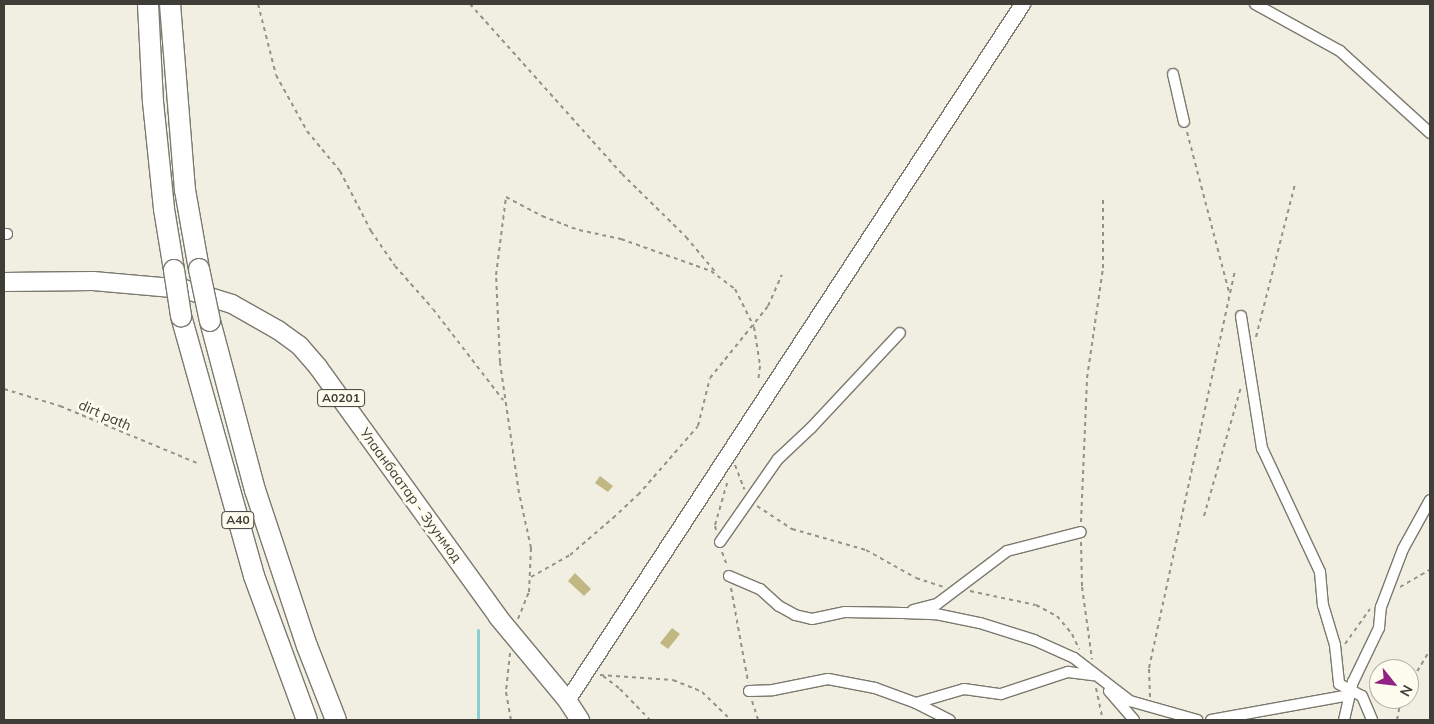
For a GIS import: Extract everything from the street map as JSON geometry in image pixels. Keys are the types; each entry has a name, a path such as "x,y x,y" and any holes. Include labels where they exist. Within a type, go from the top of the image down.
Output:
{"highway":[{"name":"A40","path":"148,4 154,111 164,209 181,316 254,576 307,720"},
{"name":"A40","path":"170,4 185,190 198,269 210,321 255,490 307,646 336,720"},
{"name":"Улаанбаатар - Зуунмод","path":"4,282 93,281 184,289 232,304 278,330 318,367 512,635 567,700"},
{"name":"A0201","path":"567,700 580,720"}],"main road":[{"path":"567,700 1022,4"}],"street":[{"path":"1255,4 1340,51 1430,133"},
{"path":"1174,74 1184,122"},
{"path":"1241,316 1262,448 1320,572 1323,605 1335,645 1339,684 1350,692 1362,696 1372,720"},
{"path":"720,542 778,458 811,428 900,333"},
{"path":"1344,720 1350,692 1379,628 1383,601 1402,548 1430,500"},
{"path":"903,613 937,604 1007,551 1081,532"},
{"path":"729,576 760,589 779,606 812,619 844,612 903,613 936,614 980,623 1034,640 1074,658 1130,701 1197,720"},
{"path":"916,703 964,690 1001,694 1068,672 1094,674 1134,720"},
{"path":"749,691 773,690 828,679 875,688 916,703 950,720"},
{"path":"1211,720 1350,692"}],"path":[{"path":"258,4 276,75 307,131 340,171 371,231 395,266 433,309 505,402"},
{"path":"470,4 622,174 686,238 720,278"},
{"path":"1184,122 1230,294"},
{"path":"511,720 506,692 512,635 529,592 531,548 519,493 505,402 496,275 506,197 542,216 579,230 621,239 711,271 735,289 754,327 760,366 758,384"},
{"path":"1103,720 1094,674 1082,587 1081,532 1086,378 1103,268 1104,199"},
{"path":"1151,708 1149,668 1235,271"},
{"path":"530,577 570,555 613,518 638,495 698,426 710,378 768,306 782,275"},
{"name":"dirt path","path":"4,389 60,406 197,463"},
{"path":"734,459 748,496"},
{"path":"754,504 792,529 866,550 916,578 956,589 1018,600 1056,616 1072,634 1094,674"},
{"path":"1419,668 1430,650"},
{"path":"586,670 601,675 673,680 702,692 731,720"},
{"path":"601,675 620,689 650,720"}],"building":[{"path":"600,476 613,486 608,492 595,483"},
{"path":"575,573 591,589 584,596 568,581"},
{"path":"672,628 680,634 668,649 660,643"}],"waterway":[{"path":"478,630 478,720"}]}
